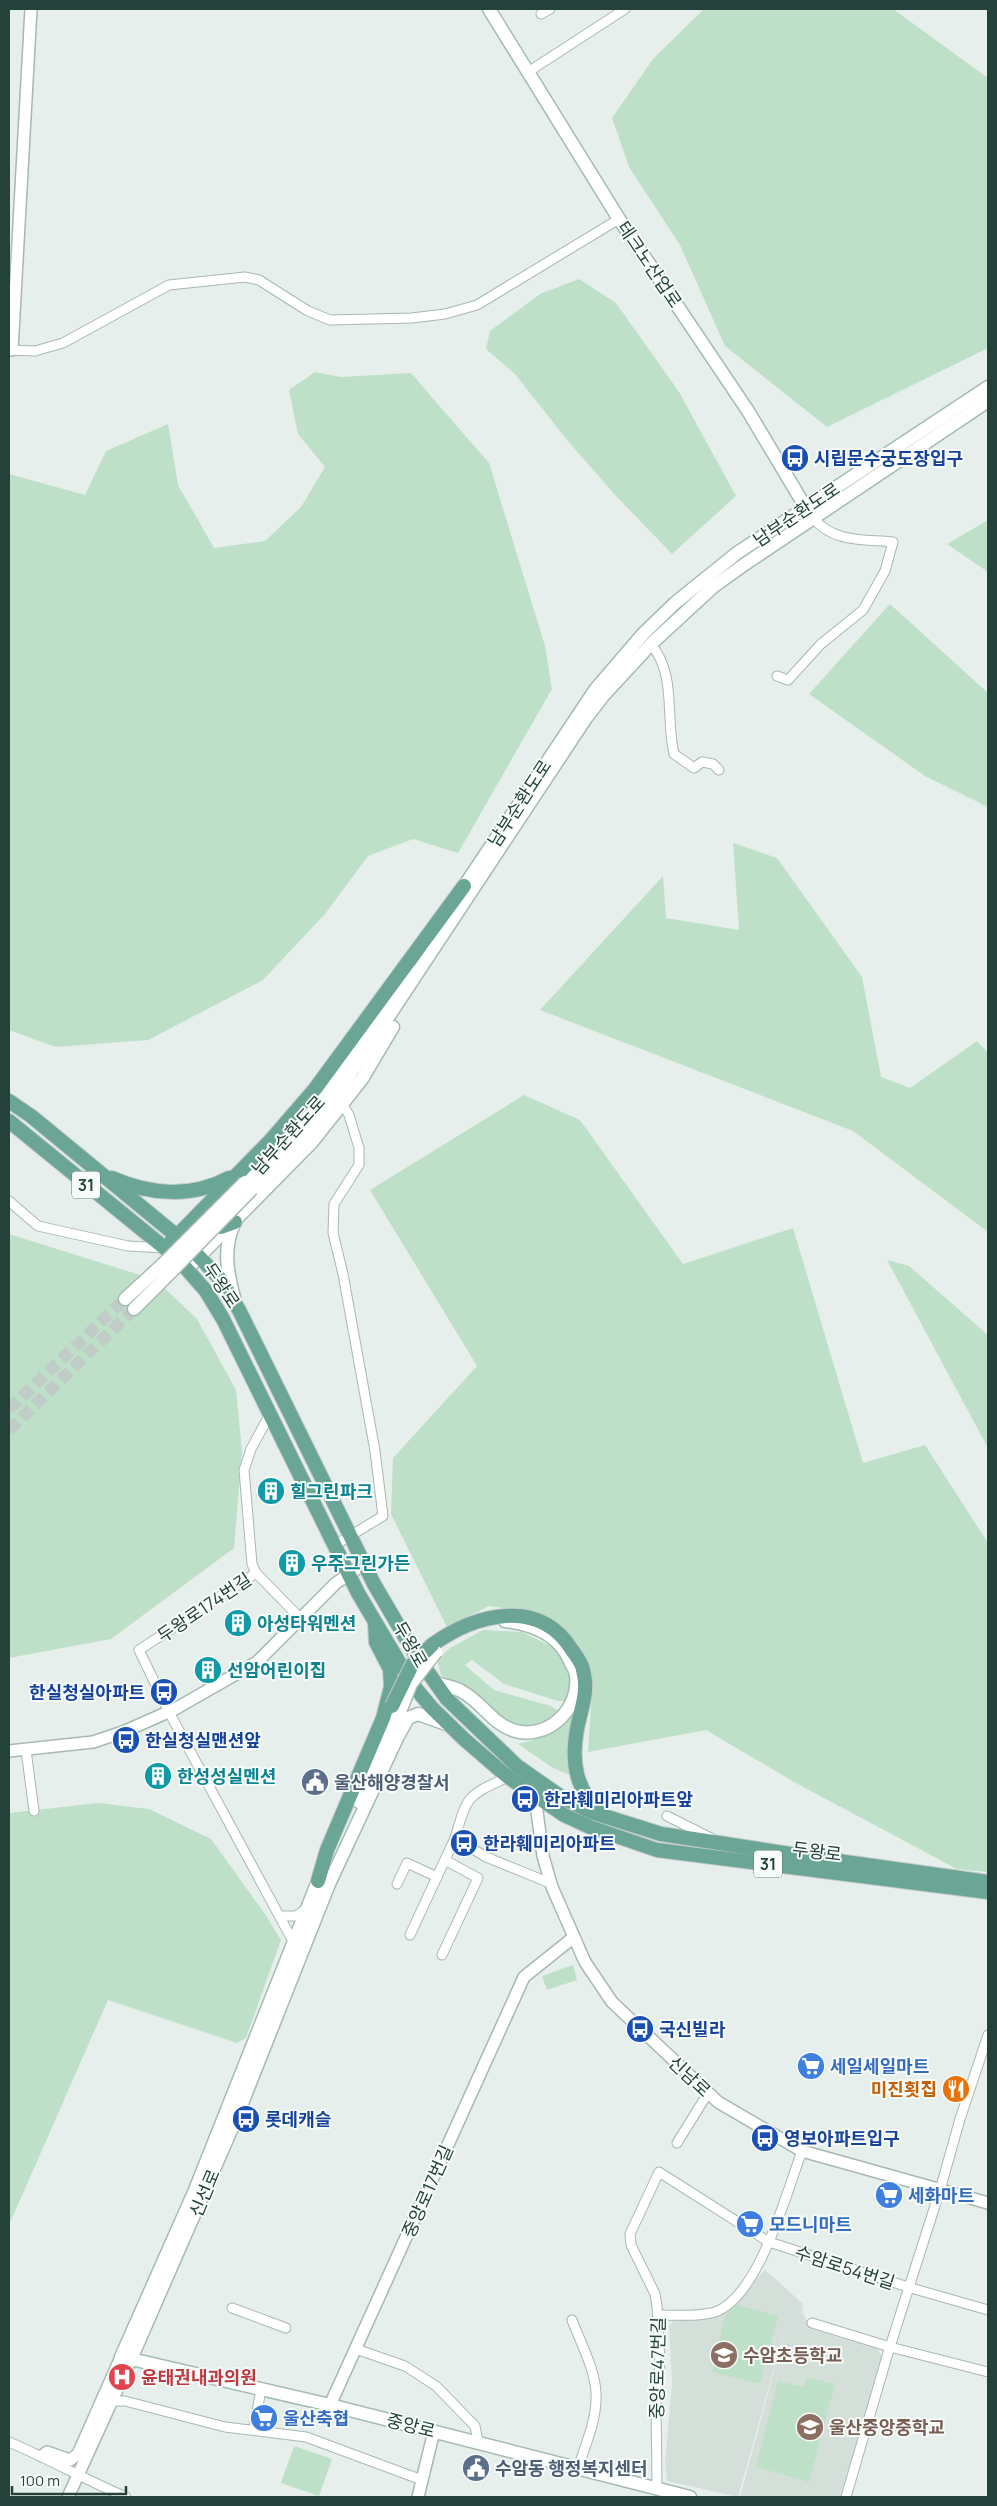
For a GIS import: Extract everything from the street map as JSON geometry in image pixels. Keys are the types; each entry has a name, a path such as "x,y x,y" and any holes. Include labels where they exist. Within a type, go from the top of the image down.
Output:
{"main road":[{"name":"테크노산업로","path":"488,9 619,220 712,355 809,512"},
{"name":"남부순환도로","path":"468,889 586,718 603,696 651,644 714,587 809,512 988,386"},
{"name":"남부순환도로","path":"130,1304 167,1268 246,1181 308,1130 342,1087 579,712 612,669 643,634 706,577 737,553 809,512 988,401"},
{"path":"188,1268 312,1142 343,1105 372,1064 468,889"},
{"path":"165,1248 212,1200 246,1181 468,889"},
{"name":"두왕로","path":"9,1101 31,1116 177,1236 200,1256 221,1280 239,1310 364,1564 396,1622 447,1699 517,1766 560,1796 590,1812 661,1834 988,1882"},
{"name":"두왕로","path":"9,1121 188,1268 216,1305 349,1574 412,1684 432,1708 508,1777 554,1810 590,1827 657,1850 988,1892"},
{"path":"92,1167 124,1184 148,1190 169,1192 246,1181"},
{"path":"212,1200 208,1210 213,1223 221,1227 235,1222"},
{"path":"235,1222 226,1258 231,1288 239,1310"},
{"path":"324,1883 334,1850 397,1708 412,1665 452,1631 499,1615 533,1618 563,1636 583,1668 586,1692 577,1730 575,1766 581,1788 588,1801 611,1820"},
{"path":"324,1883 327,1850 383,1718 391,1687 390,1669 376,1642 375,1621"},
{"path":"434,1648 483,1624 502,1621 517,1622 540,1630 554,1638 565,1649 576,1675 573,1703 555,1724 540,1732 521,1733 505,1728 461,1691 435,1683"},
{"path":"324,1883 408,1718 418,1714 451,1726"},
{"name":"신선로","path":"126,2358 308,1907 324,1883"},
{"name":"신선로","path":"126,2358 235,2121 301,1956 324,1883"},
{"name":"중앙로","path":"126,2358 330,2405 690,2497"}],"street":[{"path":"31,9 10,350 35,352 64,343 169,285 245,278 260,280 308,311 330,320 412,318 445,314 477,305 619,220"},
{"path":"541,14 550,9"},
{"path":"528,72 622,9"},
{"path":"777,676 788,680 821,644 863,610 885,571 894,542 836,537 822,529 809,512"},
{"path":"651,644 661,657 666,670 670,701 669,733 674,754 694,768 702,762 713,764 718,770"},
{"path":"335,1545 352,1537 383,1516 375,1450 343,1274 333,1234 334,1204 359,1165 359,1148 349,1114 343,1105"},
{"path":"9,1201 38,1226 128,1246 189,1250 200,1256"},
{"name":"두왕로174번길","path":"169,1712 138,1650 256,1574 252,1564 244,1470 251,1449 270,1414"},
{"path":"9,1751 94,1742 169,1712 257,1662 349,1574 364,1564"},
{"path":"256,1574 301,1619"},
{"path":"169,1712 301,1956"},
{"path":"26,1750 34,1811"},
{"path":"410,1935 455,1838 464,1808 473,1793 508,1777"},
{"name":"신남로","path":"535,1797 543,1856 550,1883 584,1962 612,2002 718,2102 802,2151 988,2203"},
{"path":"667,1816 723,1844"},
{"path":"455,1838 486,1857 550,1883"},
{"path":"442,1955 478,1878 445,1860"},
{"path":"397,1884 407,1863 437,1878"},
{"path":"279,1916 296,1916 308,1907"},
{"name":"중앙로17번길","path":"330,2405 524,1977 574,1937"},
{"path":"846,2497 890,2347 911,2288 960,2119 988,2035"},
{"path":"677,2143 708,2093"},
{"path":"658,2315 690,2314 720,2309 741,2291 753,2275 769,2242 802,2151"},
{"name":"수암로54번길","path":"659,2172 769,2242 911,2288 988,2310"},
{"name":"중앙로47번길","path":"657,2488 656,2402 660,2363 658,2315 655,2294 631,2245 630,2234 659,2172"},
{"path":"232,2308 286,2328"},
{"path":"572,2320 592,2374 596,2400 591,2431 578,2468"},
{"path":"812,2323 890,2347 988,2372"},
{"path":"356,2348 405,2366 436,2386 475,2426 478,2442"},
{"name":"신선로","path":"68,2497 112,2401 126,2358"},
{"name":"신선로","path":"79,2451 126,2358"},
{"path":"254,2429 261,2389"},
{"path":"112,2401 125,2401 225,2427 254,2429 306,2437 422,2480"},
{"path":"418,2497 434,2431"},
{"path":"9,2442 62,2465 78,2476 126,2497"},
{"path":"42,2456 47,2452 70,2460 79,2451"},
{"path":"78,2476 79,2451"}],"shaded area":[{"path":"765,2270 802,2303 803,2312 795,2310 803,2313 811,2329 878,2349 882,2357 840,2497 740,2497 791,2308 738,2497 667,2481 665,2463 672,2384 669,2326 673,2321 718,2315 738,2298"}],"green space":[{"path":"704,9 893,9 988,78 988,348 827,427 725,346 680,245 629,167 612,118 653,59"},
{"path":"579,279 616,303 679,392 736,496 672,554 616,496 567,440 515,374 486,349 490,331 540,294"},
{"path":"315,372 341,377 411,373 489,463 545,646 552,689 458,853 413,839 368,856 325,914 263,980 148,1040 56,1047 9,1030 9,474 85,495 106,451 168,424 178,485 214,548 265,541 301,507 325,467 298,434 289,390"},
{"path":"988,520 988,572 947,544"},
{"path":"890,604 988,693 988,807 925,776 809,694"},
{"path":"733,843 777,858 862,977 881,1077 910,1088 977,1041 988,1053 988,1232 853,1131 540,1010 663,876 666,918 739,930"},
{"path":"524,1095 580,1120 683,1264 793,1228 863,1463 925,1445 988,1543 988,1872 957,1869 794,1782 706,1730 588,1752 592,1689 570,1636 537,1612 489,1606 447,1627 391,1514 393,1458 477,1366 370,1190"},
{"path":"9,1234 156,1280 197,1319 236,1390 242,1451 234,1548 111,1639 9,1658"},
{"path":"887,1260 909,1266 988,1335 988,1448"},
{"path":"483,1630 522,1632 561,1651 573,1668 567,1701 558,1701 504,1684 472,1660 465,1665 494,1690 551,1706 561,1713 545,1725 526,1729 507,1724 441,1675 437,1660 450,1648"},
{"path":"579,1703 572,1776 553,1768 518,1744 554,1731 566,1720"},
{"path":"98,1803 149,1809 211,1839 265,1914 281,1940 246,2038 237,2043 108,2000 9,2225 9,1813"},
{"path":"573,1965 577,1980 547,1990 542,1976"},
{"path":"736,2305 778,2316 760,2384 712,2372 725,2316"},
{"path":"807,2377 835,2384 809,2482 756,2467 778,2381 804,2387"},
{"path":"294,2446 332,2459 319,2496 281,2483"}],"tunnel":[{"path":"9,1409 125,1299"},
{"path":"9,1430 134,1309"}],"place":[{"name":"시립문수궁도장입구","path":"795,458"},
{"name":"힐그린파크","path":"271,1491"},
{"name":"우주그린가든","path":"292,1563"},
{"name":"아성타워멘션","path":"238,1623"},
{"name":"선암어린이집","path":"208,1670"},
{"name":"한실청실아파트","path":"164,1692"},
{"name":"한실청실맨션앞","path":"126,1740"},
{"name":"한성성실멘션","path":"158,1776"},
{"name":"울산해양경찰서","path":"315,1782"},
{"name":"한라훼미리아파트앞","path":"525,1799"},
{"name":"한라훼미리아파트","path":"464,1843"},
{"name":"국신빌라","path":"640,2029"},
{"name":"세일세일마트","path":"811,2066"},
{"name":"미진횟집","path":"956,2089"},
{"name":"롯데캐슬","path":"246,2119"},
{"name":"영보아파트입구","path":"765,2138"},
{"name":"세화마트","path":"889,2195"},
{"name":"모드니마트","path":"750,2224"},
{"name":"수암초등학교","path":"724,2355"},
{"name":"윤태권내과의원","path":"122,2377"},
{"name":"울산축협","path":"264,2418"},
{"name":"울산중앙중학교","path":"810,2427"},
{"name":"수암동 행정복지센터","path":"476,2468"}]}
